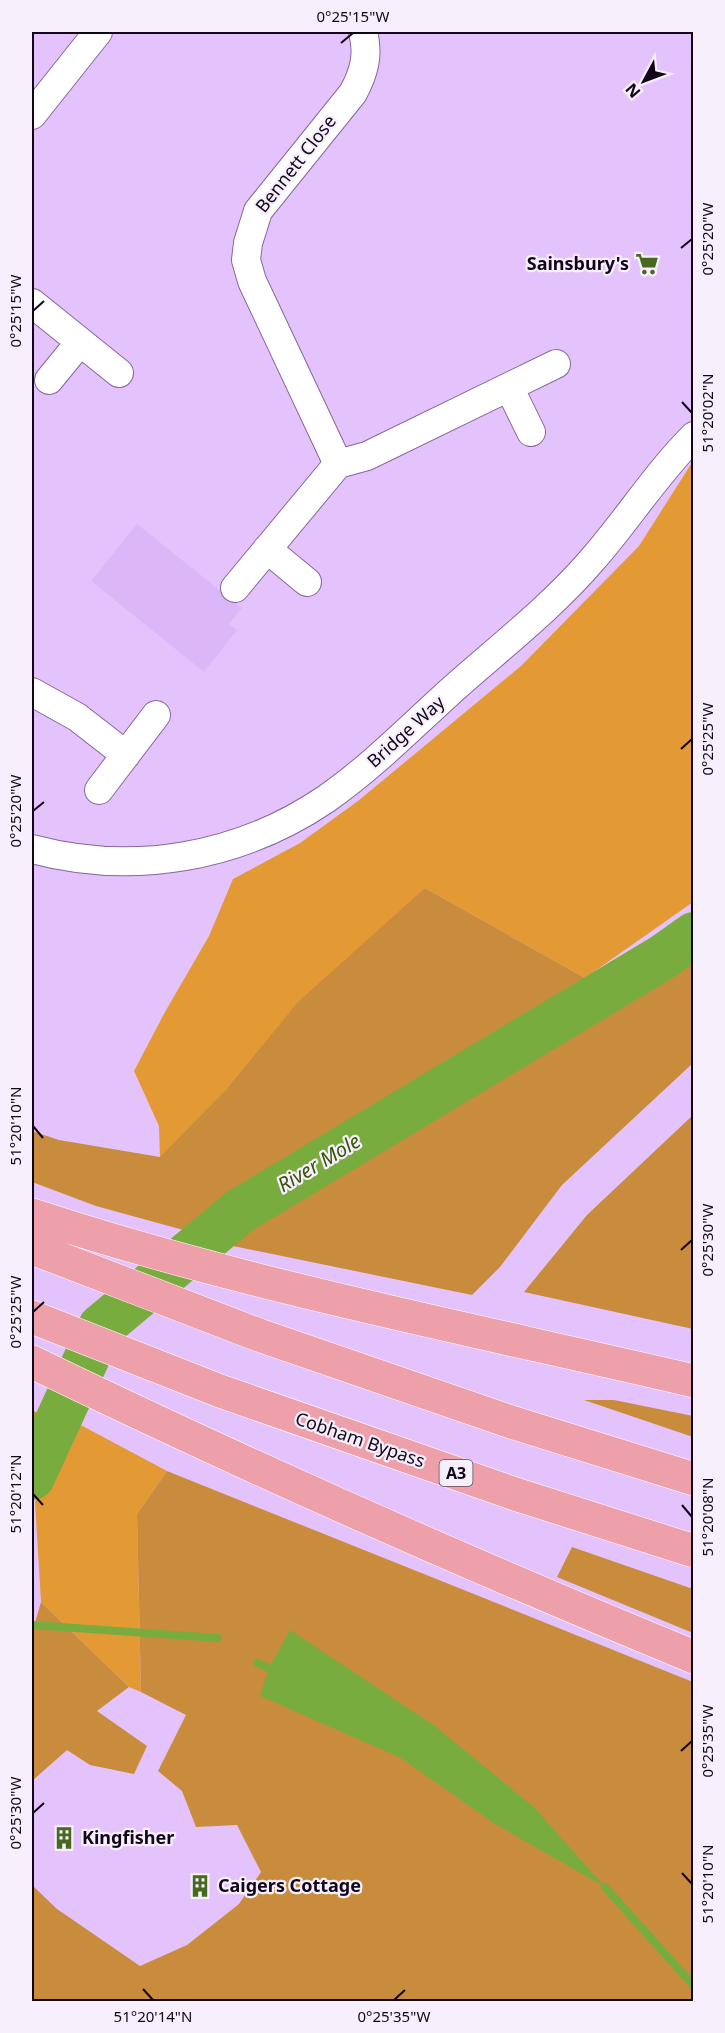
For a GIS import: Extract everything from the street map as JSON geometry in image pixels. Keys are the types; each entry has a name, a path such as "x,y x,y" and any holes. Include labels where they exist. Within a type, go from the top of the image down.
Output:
{"highway":[{"path":"32,1215 127,1246 242,1278 693,1381"},
{"path":"32,1248 259,1335 511,1422 693,1479"},
{"name":"Cobham Bypass","path":"32,1317 220,1391 515,1494 693,1551"},
{"path":"32,1362 182,1435 513,1582 693,1657"}],"street":[{"path":"32,115 98,32"},
{"name":"Bennett Close","path":"338,464 260,302 246,260 251,225 258,211 353,93 361,79 366,50 363,32"},
{"path":"32,303 119,373"},
{"path":"49,380 80,342"},
{"path":"235,588 338,464 367,456 556,364"},
{"path":"509,387 531,432"},
{"name":"Bridge Way","path":"32,849 100,861 152,862 182,859 237,844 270,831 326,799 371,764 572,582 613,535 660,472 693,436"},
{"path":"267,549 307,582"},
{"path":"32,692 77,717 126,755"},
{"path":"99,790 156,715"}],"shaded area":[{"path":"693,461 693,902 585,978 425,888 160,1158 159,1126 134,1071 209,936 233,879 300,843 358,801 521,666 639,546"},
{"path":"137,524 242,608 229,624 237,630 204,672 91,581"},
{"path":"425,888 585,978 255,1182 187,1231 96,1206 32,1182 32,1131 59,1140 160,1157 225,1091 298,1002"},
{"path":"693,958 693,1063 562,1185 500,1267 472,1295 228,1245 254,1222"},
{"path":"693,1115 693,1329 524,1292 587,1215"},
{"path":"584,1400 614,1400 693,1416 693,1437"},
{"path":"32,1410 47,1418 32,1448"},
{"path":"75,1422 167,1471 137,1514 141,1692 129,1687 41,1602 35,1502"},
{"path":"167,1471 693,1682 693,2001 32,2001 32,1885 57,1909 140,1966 187,1945 239,1904 261,1872 237,1825 196,1827 182,1791 158,1771 186,1715 141,1692 137,1514"},
{"path":"572,1547 693,1589 693,1633 557,1577"},
{"path":"41,1602 129,1687 97,1711 147,1746 134,1774 90,1765 67,1750 32,1781 32,1633"},
{"path":"290,1630 435,1726 534,1807 605,1887 495,1824 401,1758 260,1696 269,1668"}],"waterway":[{"name":"River Mole","path":"32,1477 101,1327 240,1211 663,957 694,935"},
{"path":"32,1625 218,1638"},
{"path":"257,1663 269,1668"},
{"path":"605,1887 694,1986"}],"place":[{"name":"Sainsbury's","path":"647,264"},
{"name":"Kingfisher","path":"64,1838"},
{"name":"Caigers Cottage","path":"200,1886"}]}
